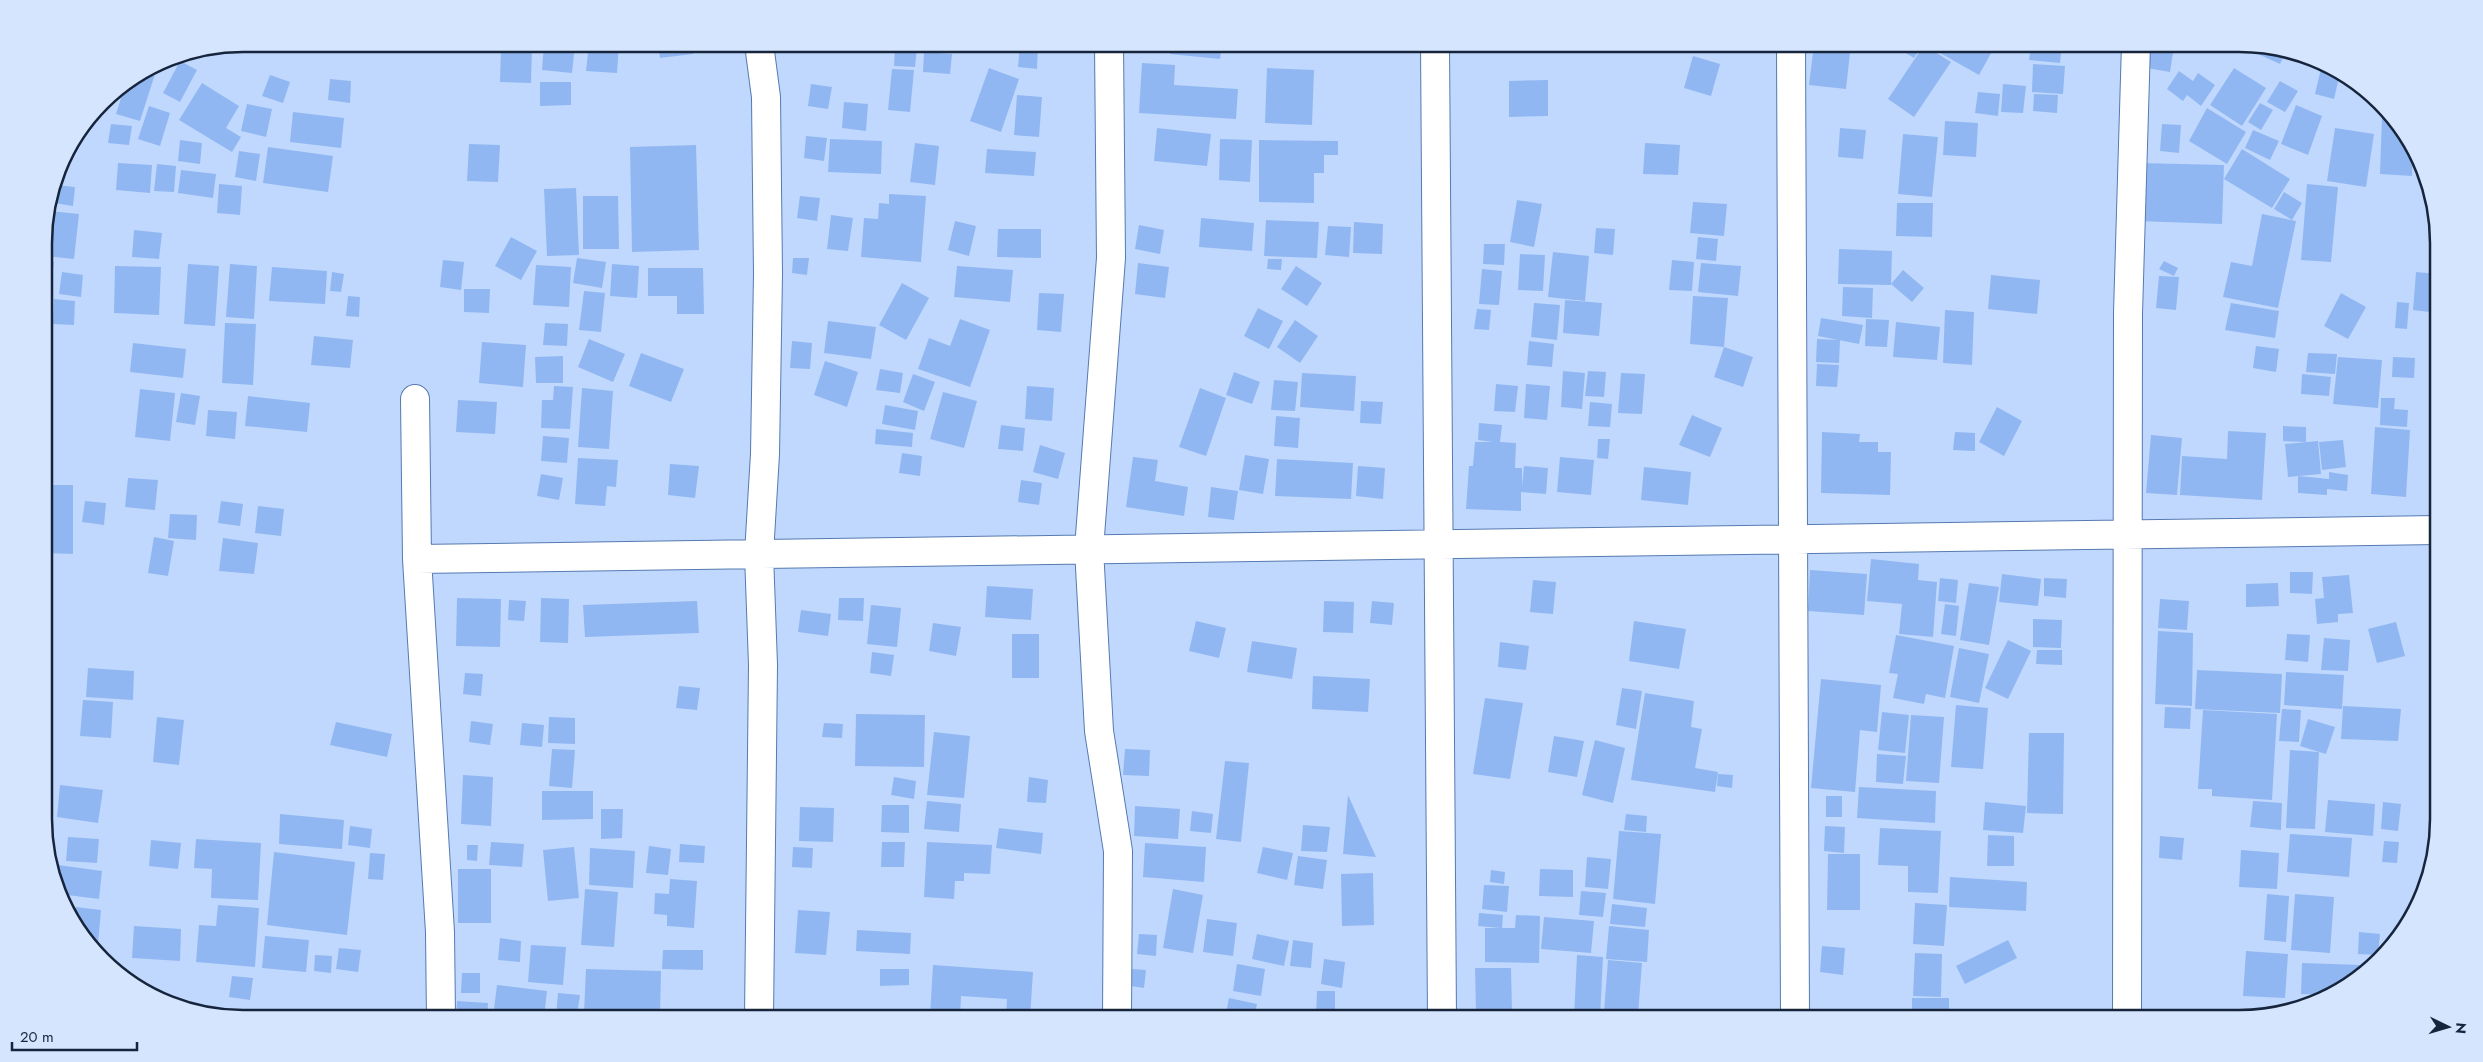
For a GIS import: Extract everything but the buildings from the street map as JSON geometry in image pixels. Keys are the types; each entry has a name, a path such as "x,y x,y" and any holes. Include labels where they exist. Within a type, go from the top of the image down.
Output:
{"street":[{"path":"758,1010 763,665 760,554 765,454 768,274 766,97 760,52"},
{"path":"1109,52 1112,258 1089,549 1099,731 1118,851 1117,1010"},
{"path":"1435,52 1442,1010"},
{"path":"1791,52 1795,1010"},
{"path":"2128,1010 2128,312 2136,52"},
{"path":"415,399 417,559 440,932 441,1010"},
{"path":"417,559 2430,530"}]}
